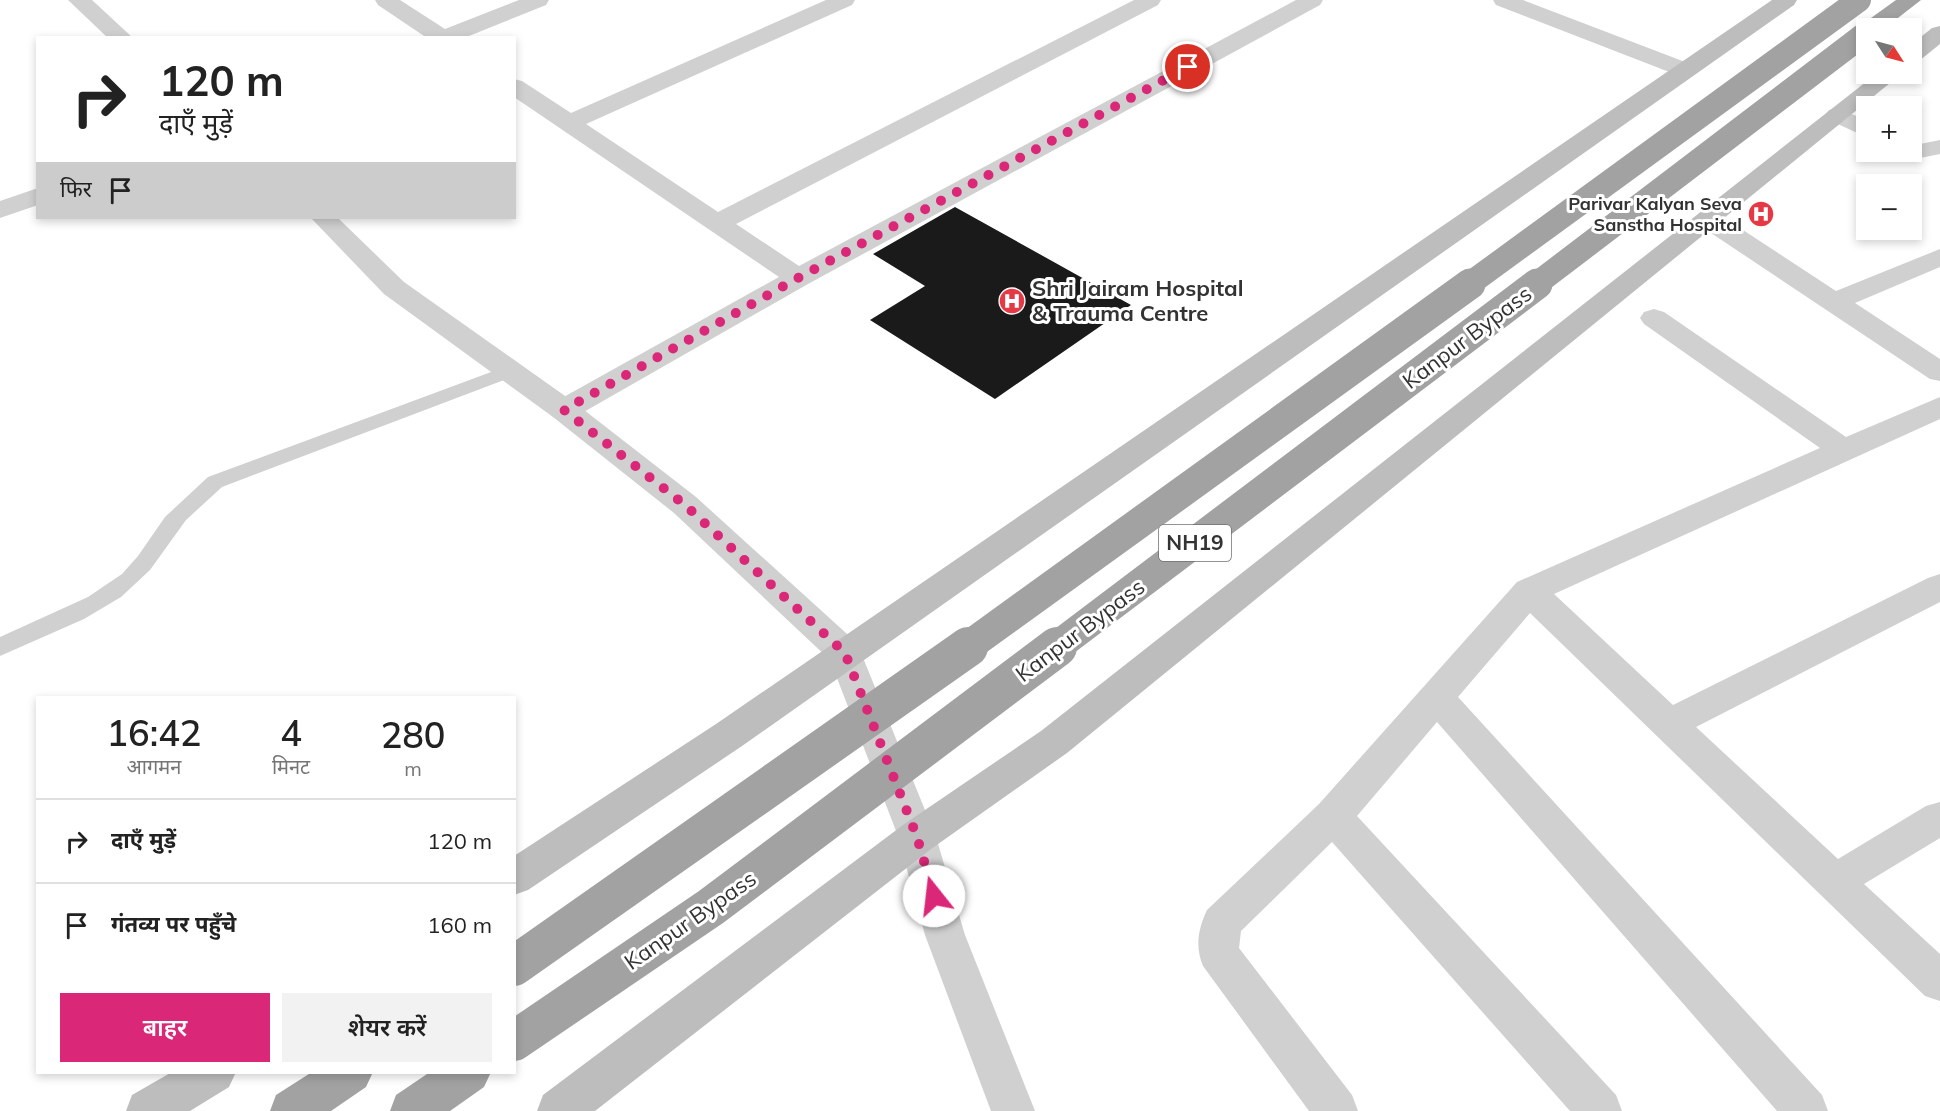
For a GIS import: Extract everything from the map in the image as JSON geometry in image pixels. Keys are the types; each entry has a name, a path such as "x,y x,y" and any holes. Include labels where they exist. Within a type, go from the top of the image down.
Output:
{"highway":[{"name":"Kanpur Bypass","path":"516,965 683,850 1084,566 1859,0"},
{"path":"1886,18 1910,0"},
{"name":"Kanpur Bypass","path":"516,1040 721,900 1349,427 1856,41"},
{"path":"292,1111 348,1074"},
{"path":"412,1111 466,1074"}],"main road":[{"path":"516,877 729,735 1786,0"},
{"path":"1922,48 1939,36"},
{"path":"559,1111 917,837 1054,742 1877,84"},
{"path":"148,1111 211,1074"}],"street":[{"path":"79,0 120,36"},
{"path":"386,0 441,36"},
{"path":"446,36 538,0"},
{"path":"569,123 843,0"},
{"path":"718,223 1150,0"},
{"path":"564,410 798,278 1312,0"},
{"path":"1504,0 1685,70"},
{"path":"516,87 798,278"},
{"path":"1837,115 1856,125"},
{"path":"1922,151 1940,147"},
{"path":"0,210 36,197"},
{"path":"325,219 394,288 564,410 685,505 845,653 917,837 945,935 1013,1111"},
{"path":"1708,219 1940,372"},
{"path":"1833,302 1940,257"},
{"path":"1654,318 1844,450"},
{"path":"1336,1111 1218,953 1221,922 1333,816 1529,591 1940,407"},
{"path":"1669,724 1940,587"},
{"path":"1529,591 1940,981"},
{"path":"1437,697 1806,1111"},
{"path":"1333,816 1600,1111"},
{"path":"1835,881 1940,818"}],"lane":[{"path":"0,646 98,602 116,590 143,565 159,538 183,509 215,482 510,371"}],"building":[{"path":"955,207 1131,305 995,399 870,320 925,286 873,254"}],"place":[{"name":"Parivar Kalyan Seva Sanstha Hospital","path":"1761,214"},
{"name":"Shri Jairam Hospital & Trauma Centre","path":"1012,301"}],"route":[{"path":"934,896 917,837 845,653 685,505 564,410 798,278 1188,67"}]}
